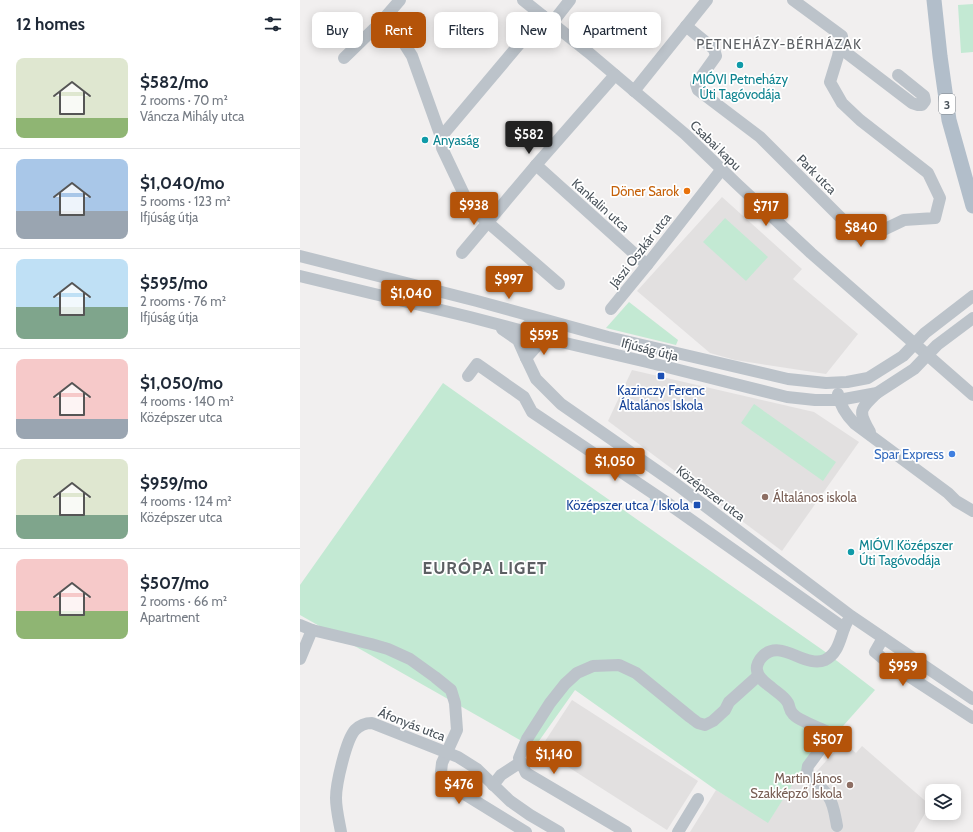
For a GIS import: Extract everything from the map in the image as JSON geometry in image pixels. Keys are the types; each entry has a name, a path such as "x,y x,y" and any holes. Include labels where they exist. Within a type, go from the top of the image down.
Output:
{"main road":[{"name":"3","path":"934,0 949,120 973,206"}],"street":[{"path":"390,12 400,0"},
{"name":"Csabai kapu","path":"523,0 537,12"},
{"path":"561,12 570,0"},
{"path":"634,91 707,0"},
{"path":"793,0 842,36 840,48 912,103 918,106 922,105 925,101 924,96 898,75"},
{"name":"Park utca","path":"686,26 714,49 716,56 696,84 698,90 760,136 859,236 881,231 904,220 935,218 940,198 928,172 860,120 842,103 830,82 840,48"},
{"name":"Csabai kapu","path":"561,30 685,134 811,253 973,396"},
{"path":"344,58 371,32"},
{"path":"407,48 412,56 441,137 442,148 470,207 559,284"},
{"path":"441,137 515,48"},
{"path":"462,253 616,75"},
{"name":"Kankalin utca","path":"536,166 647,265"},
{"name":"Jászi Oszkár utca","path":"610,309 647,265 722,169"},
{"name":"Ifjúság útja","path":"300,256 477,301 621,341 781,378 826,383 847,382 868,378 903,356 925,333 973,296"},
{"name":"Ifjúság útja","path":"300,276 380,294 527,332 544,338 787,397 815,400 839,400 877,394 914,369 937,345 973,318"},
{"name":"Ifjúság útja","path":"477,301 480,305 530,318 557,323"},
{"name":"Középszer utca","path":"530,318 527,332 526,358 536,379 561,404 676,484 851,616 973,698"},
{"path":"492,323 518,340 526,358 544,338"},
{"path":"468,376 477,364 524,397 532,412 653,493 844,628"},
{"path":"837,383 839,400 846,414 855,424 948,492 956,501 973,511"},
{"path":"873,436 862,419 862,414 863,407 877,394"},
{"path":"590,451 604,434"},
{"path":"663,500 676,484"},
{"path":"838,826 834,807 828,795 811,779 807,772 808,766 828,739 828,732 794,715 785,698 758,676 757,668 760,659 766,652 775,650 791,653 817,662 824,661 837,650 844,628 851,616"},
{"path":"300,625 312,630 371,644 410,659 451,690 455,703 457,730 447,752"},
{"path":"300,659 312,630"},
{"path":"883,638 875,652 887,662 973,718"},
{"path":"626,832 526,773 519,758 527,739 565,684 577,673 594,666 619,665 636,673 690,717 698,723 705,725 713,721 725,710 729,702 758,676"},
{"name":"Áfonyás utca","path":"341,832 336,798 338,779 350,737 359,726 372,722 458,757 477,769 510,801 559,832"},
{"name":"Áfonyás utca","path":"447,752 442,763 441,772 446,780 456,789 526,832"},
{"path":"493,785 501,775 521,762"},
{"path":"678,832 698,799"}],"shaded area":[{"path":"722,197 802,269 793,279 858,334 826,374 735,360 710,353 637,291"},
{"name":"Általános iskola","path":"632,370 814,412 859,442 782,551 608,421"},
{"path":"572,700 698,781 667,830 540,749"},
{"name":"Martin János Szakképző Iskola","path":"843,742 856,753 862,746 925,801 925,813 914,832 690,832 716,790 768,822 796,779 806,781"}],"green space":[{"path":"973,4 973,52 961,53 958,5"},
{"path":"725,218 768,257 746,281 703,242"},
{"path":"629,302 678,340 676,345 606,328"},
{"name":"EURÓPA LIGET","path":"443,383 824,651 875,690 796,779 768,823 716,790 575,690 534,748 300,615 300,585"},
{"path":"754,404 836,462 823,481 741,423"}],"waterway":[{"path":"651,499 663,508"}],"place":[{"name":"MIÓVI Petneházy Úti Tagóvodája","path":"740,65"},
{"name":"Anyaság","path":"425,140"},
{"name":"Döner Sarok","path":"687,191"},
{"name":"Kazinczy Ferenc Általános Iskola","path":"661,376"},
{"name":"Spar Express","path":"952,454"},
{"name":"Általános iskola","path":"765,497"},
{"name":"Középszer utca / Iskola","path":"697,505"},
{"name":"MIÓVI Középszer Úti Tagóvodája","path":"851,552"},
{"name":"Martin János Szakképző Iskola","path":"850,785"}],"district":[{"name":"PETNEHÁZY-BÉRHÁZAK","path":"779,44"},
{"name":"EURÓPA LIGET","path":"485,568"}]}
